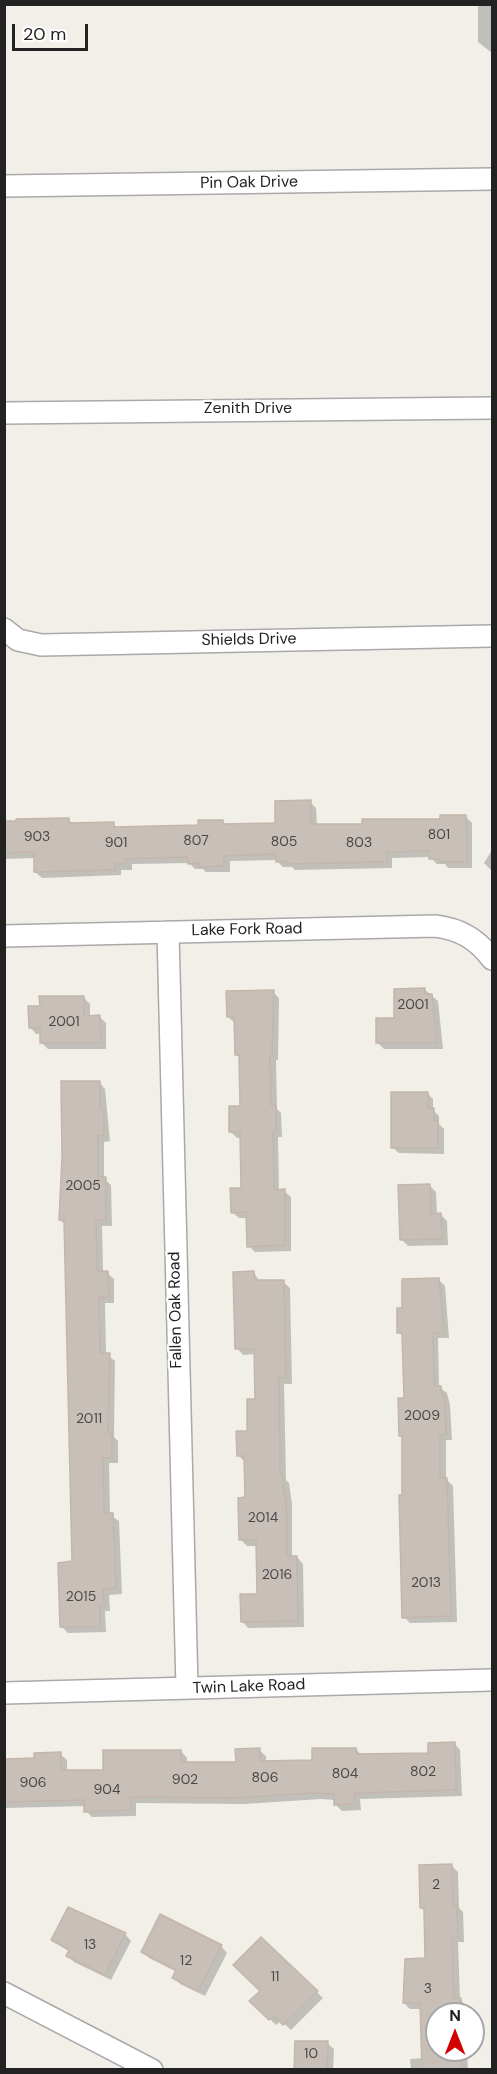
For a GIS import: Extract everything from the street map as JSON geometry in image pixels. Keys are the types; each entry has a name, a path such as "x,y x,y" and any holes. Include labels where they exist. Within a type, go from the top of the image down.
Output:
{"street":[{"name":"Pin Oak Drive","path":"4,186 492,179"},
{"name":"Zenith Drive","path":"4,413 492,408"},
{"name":"Shields Drive","path":"6,631 24,642 41,645 492,636"},
{"name":"Lake Fork Road","path":"4,936 435,926 462,932 488,954"},
{"name":"Fallen Oak Road","path":"168,932 187,1688"},
{"name":"Twin Lake Road","path":"4,1694 492,1680"},
{"path":"4,1993 152,2070"}],"building":[{"path":"311,800 311,824 362,824 362,819 440,819 440,815 466,815 467,862 440,862 440,859 429,859 429,851 387,852 387,862 287,864 287,861 276,862 276,854 224,856 224,866 199,867 199,863 188,864 187,857 126,859 126,864 115,864 115,870 34,872 34,852 4,853 4,821 69,818 69,823 114,822 114,827 198,825 198,820 223,820 223,824 275,823 275,801"},
{"path":"425,988 425,994 432,994 437,1043 376,1043 376,1018 394,1018 394,989"},
{"path":"274,990 272,1055 270,1055 271,1105 276,1105 276,1132 273,1132 274,1190 285,1189 285,1245 247,1247 246,1212 231,1213 230,1188 241,1188 240,1132 229,1132 229,1106 240,1106 239,1055 235,1055 234,1017 227,1017 226,991"},
{"path":"39,996 84,996 84,1016 100,1015 101,1043 40,1043 40,1028 29,1028 28,1006 40,1006"},
{"path":"61,1081 100,1081 100,1109 104,1109 104,1135 98,1136 98,1177 106,1177 106,1220 96,1220 97,1271 108,1271 109,1297 99,1297 100,1353 110,1353 108,1433 112,1433 112,1458 103,1458 104,1513 113,1513 116,1588 103,1589 104,1605 100,1605 100,1627 60,1627 58,1563 72,1561 64,1220 59,1220 62,1157"},
{"path":"391,1092 428,1092 428,1108 434,1108 434,1121 438,1121 438,1148 391,1148"},
{"path":"430,1184 431,1214 441,1213 442,1239 400,1240 398,1185"},
{"path":"254,1271 255,1280 284,1280 286,1378 279,1378 280,1475 283,1475 284,1497 286,1497 287,1556 297,1556 298,1621 241,1622 240,1594 257,1594 256,1540 239,1540 238,1498 245,1497 244,1456 237,1456 236,1431 247,1431 247,1399 255,1399 254,1349 235,1349 233,1272"},
{"path":"439,1278 444,1333 433,1333 434,1386 441,1386 442,1397 445,1397 446,1434 440,1435 440,1478 447,1478 451,1616 402,1618 399,1495 402,1495 402,1436 399,1436 398,1398 404,1398 402,1333 397,1333 397,1308 402,1308 402,1279"},
{"path":"455,1742 456,1790 355,1793 355,1804 334,1805 334,1794 313,1793 237,1798 130,1797 131,1810 84,1812 84,1800 4,1802 4,1759 34,1758 34,1753 61,1752 61,1770 103,1770 103,1750 181,1750 181,1762 236,1762 235,1749 260,1748 260,1761 312,1760 312,1748 356,1748 357,1754 428,1753 428,1743"},
{"path":"452,1864 453,1905 457,1905 458,1937 452,1937 454,1998 461,1998 461,2002 425,2002 425,2062 462,2062 462,2070 422,2070 420,2003 403,2003 405,1959 425,1958 424,1908 420,1908 419,1865"},
{"path":"68,1907 126,1933 105,1975 66,1956 69,1950 51,1940"},
{"path":"160,1914 222,1945 198,1991 172,1978 176,1970 141,1952"},
{"path":"261,1937 318,1991 283,2025 274,2016 269,2020 249,2001 260,1991 233,1965"},
{"path":"295,2041 328,2041 327,2070 294,2070"}]}
